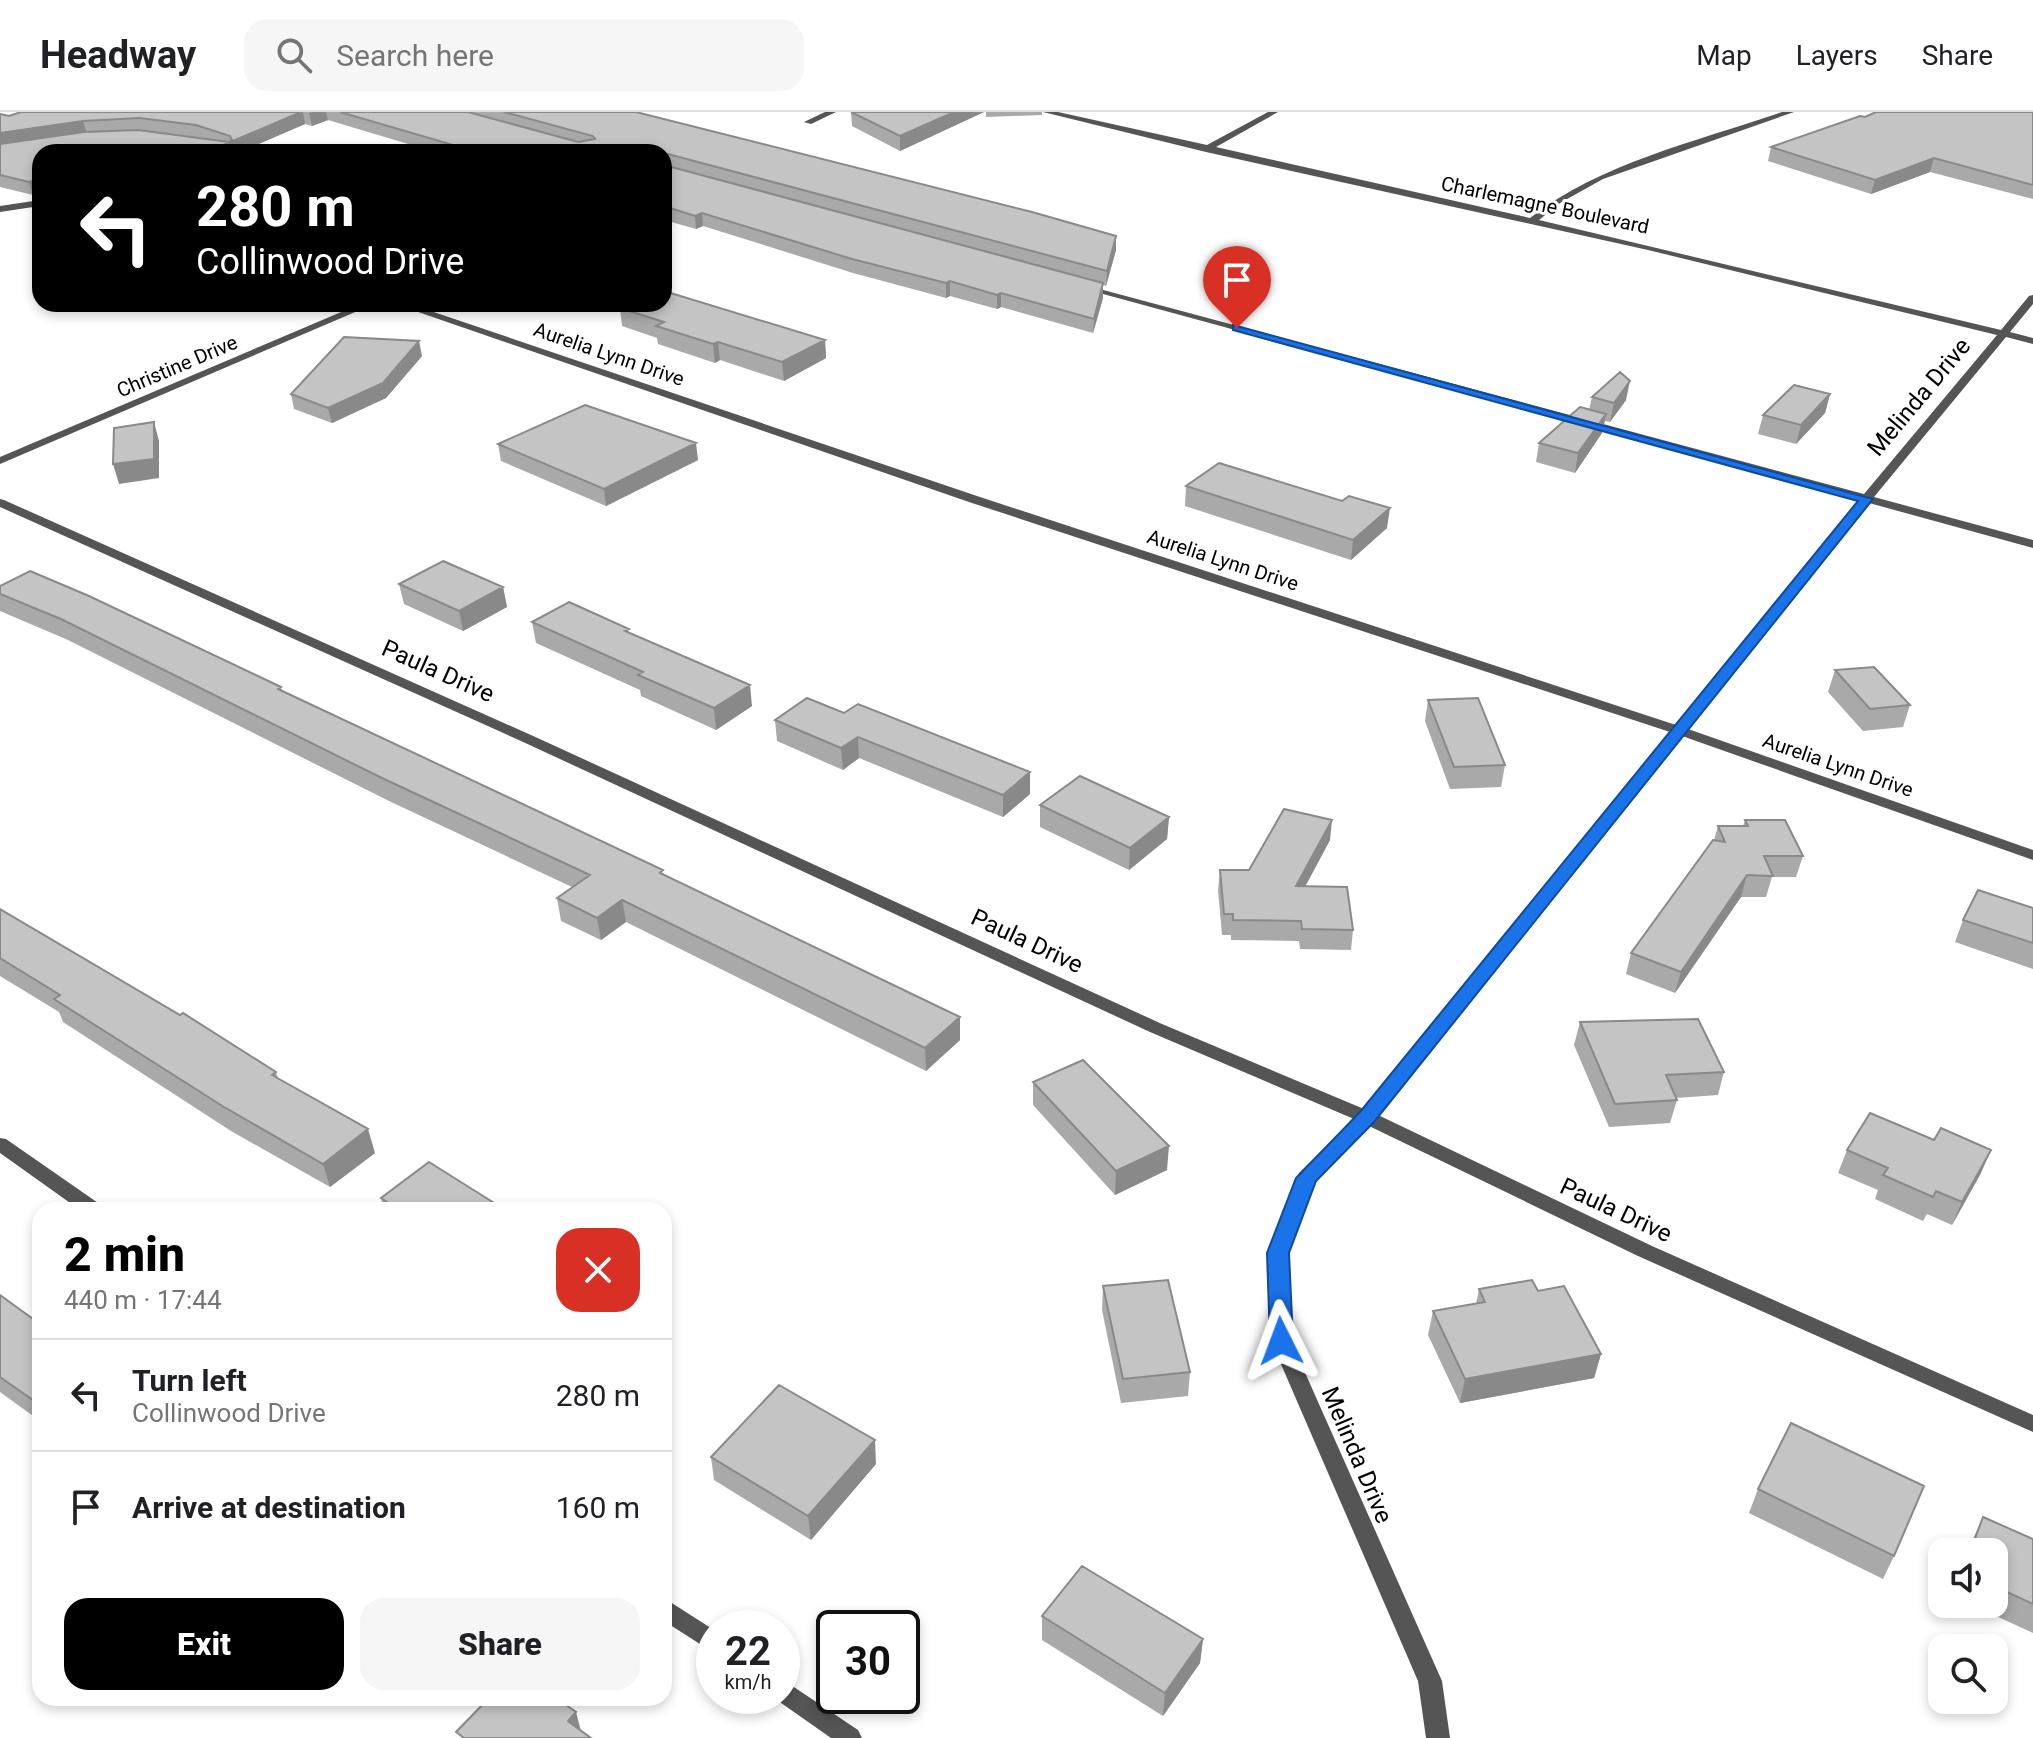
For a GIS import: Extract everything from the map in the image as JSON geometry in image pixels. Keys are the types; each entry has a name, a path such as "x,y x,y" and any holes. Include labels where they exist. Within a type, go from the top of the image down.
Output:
{"street":[{"path":"808,122 832,112"},
{"name":"Charlemagne Boulevard","path":"1047,112 1532,221 2033,341"},
{"path":"1206,149 1274,112"},
{"path":"1532,221 1557,201 1600,177 1790,112"},
{"path":"0,209 32,204"},
{"path":"1068,282 2033,544"},
{"name":"Melinda Drive","path":"1438,1738 1430,1681 1281,1341 1278,1253 1306,1178 1367,1117 1866,499 2033,298"},
{"name":"Christine Drive","path":"0,461 350,312"},
{"name":"Aurelia Lynn Drive","path":"423,312 960,495 1681,731 2033,855"},
{"name":"Paula Drive","path":"0,503 500,726 1156,1028 1367,1117 1645,1251 2033,1424"},
{"path":"0,1144 83,1202"},
{"path":"672,1614 696,1630"},
{"path":"800,1703 850,1738"}],"building":[{"path":"21,112 301,112 226,144 32,144 32,181 29,182 0,175 0,144 84,132 138,130 232,140 230,136 196,125 139,118 83,121 0,133 0,114 9,116"},
{"path":"340,112 468,112 578,142 595,139 504,112 636,112 1116,236 1107,271 672,155 672,144 450,144"},
{"path":"851,112 954,112 900,136"},
{"path":"1876,112 2033,112 2033,185 1934,158 1875,180 1771,147"},
{"path":"672,167 1103,283 1094,319 1001,293 997,295 852,259 702,213 695,216 672,209"},
{"path":"672,293 825,340 782,362 656,326 664,322 633,312 672,312"},
{"path":"344,337 419,341 383,383 328,408 291,394"},
{"path":"1620,372 1630,381 1614,403 1592,397"},
{"path":"1794,385 1830,394 1801,425 1763,415"},
{"path":"585,405 696,443 604,489 498,444"},
{"path":"1580,407 1606,414 1578,453 1539,443"},
{"path":"154,422 154,459 113,464 114,428"},
{"path":"1219,463 1342,501 1349,496 1390,508 1353,540 1186,486"},
{"path":"443,561 503,587 459,611 399,584"},
{"path":"30,571 89,596 281,687 278,689 663,870 660,873 960,1017 925,1048 622,900 597,918 557,898 590,875 384,779 61,619 0,594 0,586"},
{"path":"569,602 629,629 625,631 750,685 714,708 638,675 643,672 532,622"},
{"path":"1874,667 1910,705 1870,709 1835,670"},
{"path":"807,698 844,713 858,704 1030,772 1003,795 858,737 841,748 775,720"},
{"path":"1478,698 1505,765 1454,767 1428,700"},
{"path":"1080,776 1169,817 1130,848 1040,805"},
{"path":"1284,809 1332,820 1296,886 1347,887 1353,930 1302,929 1301,921 1233,920 1233,914 1224,914 1220,870 1249,870"},
{"path":"1745,820 1785,820 1803,856 1764,856 1773,876 1747,875 1681,972 1631,953 1713,840 1725,842 1718,826 1748,826"},
{"path":"1978,890 2033,908 2033,943 1963,920"},
{"path":"0,909 180,1015 183,1013 276,1072 272,1075 368,1129 323,1164 224,1107 54,999 60,995 0,958"},
{"path":"1698,1019 1724,1072 1666,1075 1677,1100 1615,1104 1580,1022"},
{"path":"1083,1060 1169,1146 1116,1171 1033,1082"},
{"path":"1870,1113 1934,1140 1941,1128 1991,1150 1962,1202 1936,1191 1933,1197 1883,1175 1888,1168 1847,1150"},
{"path":"429,1162 493,1202 387,1202 381,1198"},
{"path":"1168,1280 1190,1372 1123,1379 1103,1286"},
{"path":"1532,1280 1538,1291 1564,1286 1601,1354 1465,1379 1433,1311 1485,1302 1479,1289"},
{"path":"0,1295 32,1318 32,1399 0,1377"},
{"path":"779,1385 875,1440 808,1516 711,1457"},
{"path":"1791,1423 1924,1486 1894,1556 1758,1489"},
{"path":"1983,1517 2033,1539 2033,1604 2008,1592 2008,1538 1975,1538"},
{"path":"1082,1566 1203,1639 1165,1693 1042,1616"},
{"path":"481,1706 567,1706 576,1712 568,1721 591,1738 464,1738 456,1732"}],"route":[{"path":"1237,328 1866,499 1367,1117 1306,1178 1278,1253 1281,1341"}]}
